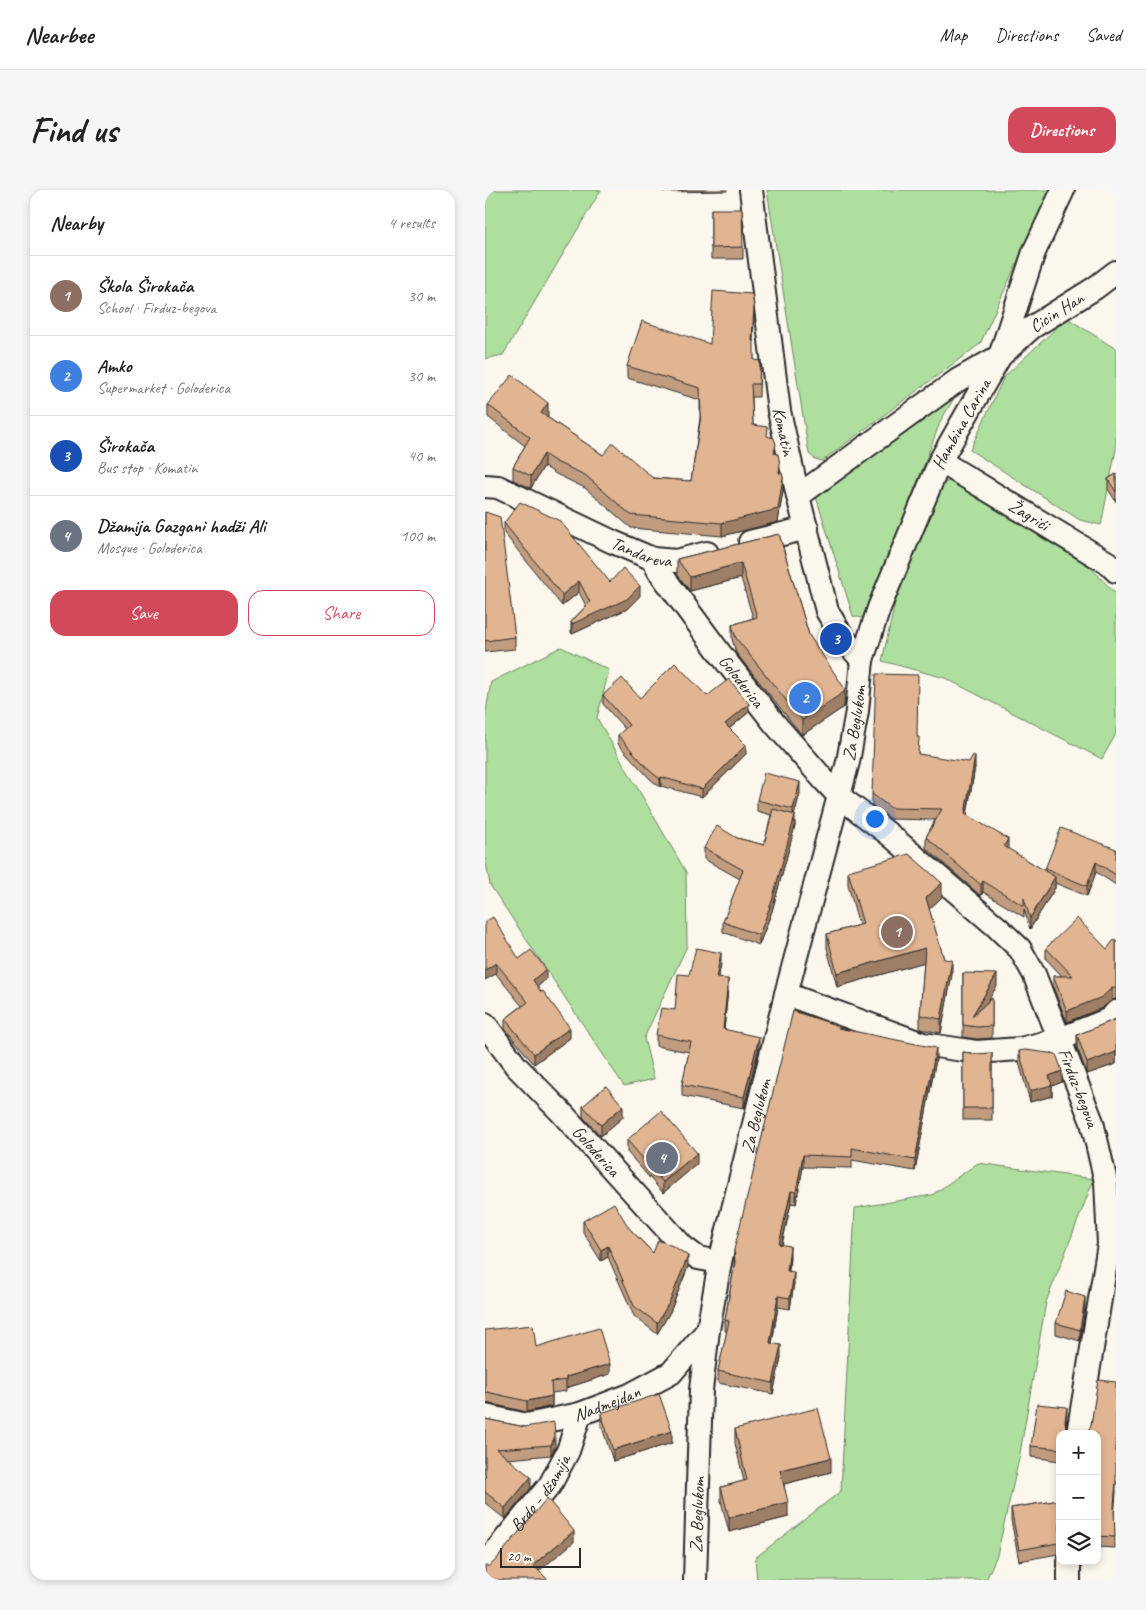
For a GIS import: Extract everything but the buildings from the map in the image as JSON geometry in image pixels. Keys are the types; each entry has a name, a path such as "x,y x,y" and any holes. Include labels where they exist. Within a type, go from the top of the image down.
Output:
{"street":[{"name":"Komatin","path":"751,190 779,411 798,496 827,611 843,638 862,660"},
{"name":"Hambina Carina","path":"862,660 879,608 940,461 1000,356 1034,252 1063,190"},
{"name":"Cicin Han","path":"1000,356 1031,328 1095,288 1116,272"},
{"path":"798,496 957,380 1000,356"},
{"name":"Žagrići","path":"940,461 1113,565"},
{"name":"Tandareva","path":"485,486 498,487 653,559 676,561 807,528"},
{"name":"Goloderica","path":"653,559 659,571 775,724 840,797"},
{"name":"Za Beglukom","path":"695,1580 701,1390 707,1330 719,1262 785,994 849,762 862,660"},
{"name":"Firduz-begova","path":"840,797 890,835 1020,949 1034,974 1092,1122 1106,1182 1109,1244 1080,1430"},
{"name":"Firduz-begova","path":"785,994 923,1044 975,1052 1020,1049 1060,1039 1110,1018 1116,1012"},
{"name":"Goloderica","path":"485,1024 516,1066 561,1112 683,1247 698,1258 719,1262"},
{"name":"Nadmejdan","path":"485,1416 527,1425 580,1414 630,1395 671,1373 707,1330"},
{"name":"Brdo - džamija","path":"485,1564 550,1485 568,1451 580,1414"},
{"path":"1069,1565 1069,1580"}],"green space":[{"path":"485,190 601,190 503,355 485,359"},
{"path":"767,190 1050,190 980,344 822,461 815,459 809,454"},
{"path":"1067,318 1116,349 1116,449 1101,525 1080,520 970,450 1004,377"},
{"path":"962,385 941,420 870,606 862,618 853,616 813,487"},
{"path":"951,481 1090,567 1116,594 1116,734 1102,759 945,678 882,661 895,603 941,483"},
{"path":"561,647 609,670 597,718 686,872 687,946 644,1038 654,1079 624,1086 490,885 485,857 485,717 491,682"},
{"path":"978,1163 1094,1179 1046,1302 1019,1459 997,1555 986,1580 757,1580 755,1558 841,1491 855,1208 932,1195"}],"place":[{"name":"Širokača","path":"836,639"},
{"name":"Amko","path":"805,698"},
{"name":"Škola Širokača","path":"897,932"},
{"name":"Džamija Gazgani hadži Ali","path":"662,1158"}]}
